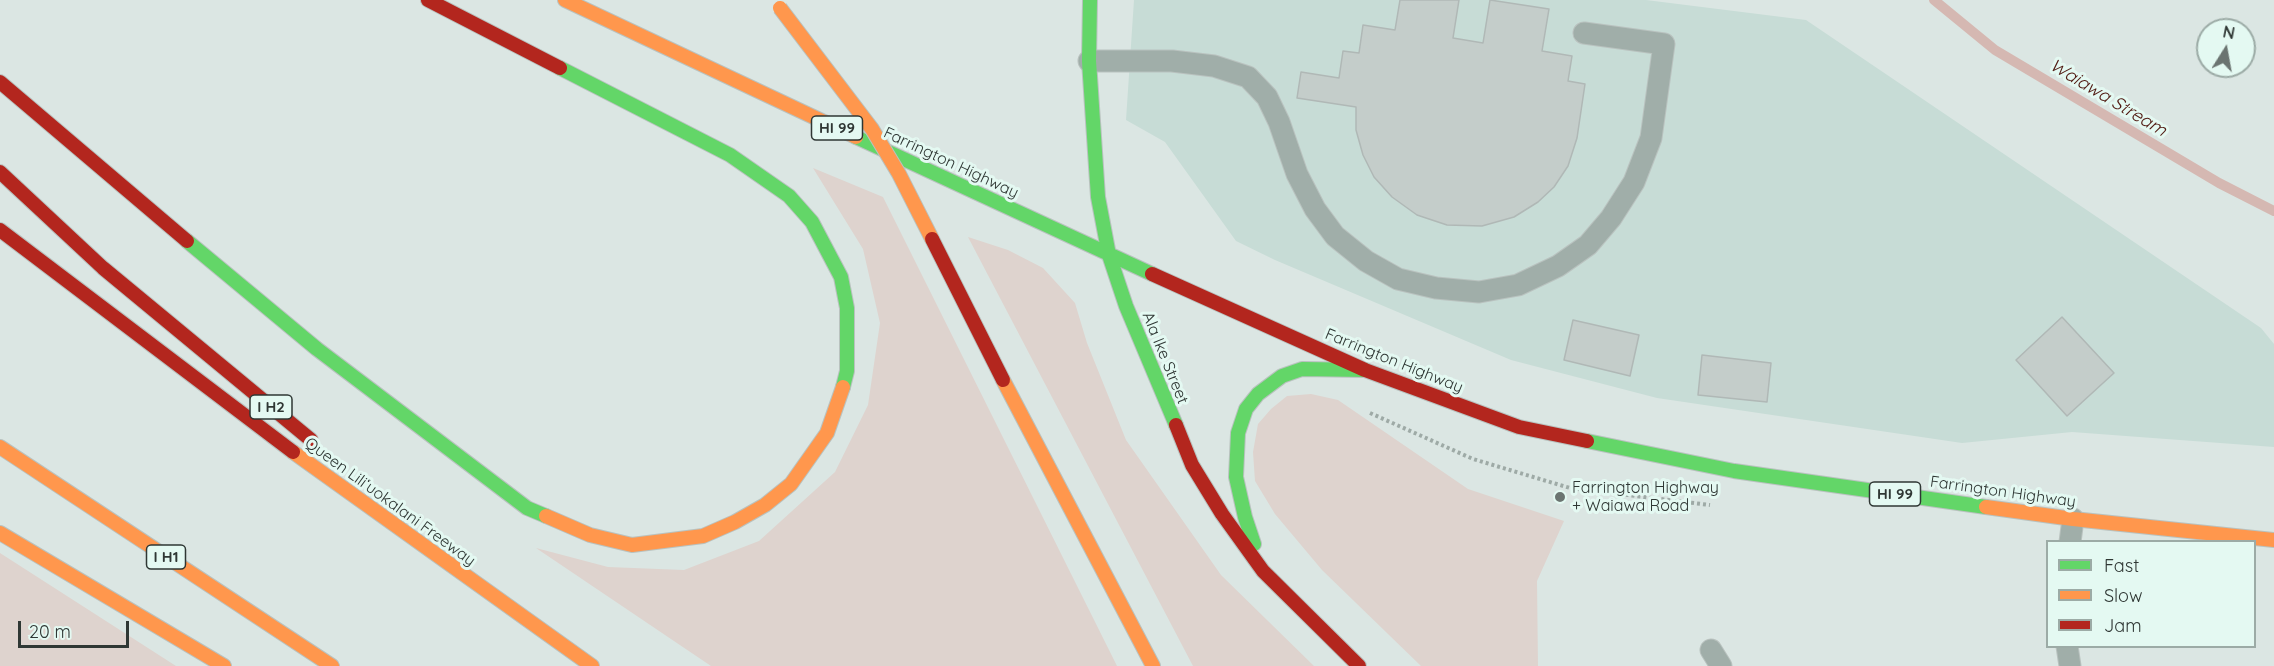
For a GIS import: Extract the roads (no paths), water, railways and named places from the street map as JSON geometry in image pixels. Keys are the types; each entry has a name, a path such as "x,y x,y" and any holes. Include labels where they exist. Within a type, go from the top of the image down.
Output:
{"main road":[{"path":"0,82 317,349 527,508 590,535 632,545 703,536 765,505 791,484 828,433 840,400 847,371 847,308 841,277 812,222 789,196 730,155 428,0"},
{"name":"Farrington Highway","path":"565,0 1109,255 1365,369 1519,427 1734,471 2073,519 2274,540"},
{"name":"Ala Ike Street","path":"1090,0 1089,61 1098,197 1109,255 1126,306 1192,465 1222,514 1263,571 1359,666"},
{"path":"776,4 826,66 872,129 899,174 1003,380 1153,666"},
{"name":"I H2","path":"0,172 103,268 321,448"},
{"name":"Queen Liliʻuokalani Freeway","path":"0,230 277,441 592,666"},
{"path":"1263,571 1245,517 1236,477 1238,433 1246,409 1258,394 1282,376 1302,369 1365,369"},
{"name":"I H1","path":"0,447 332,666"},
{"path":"385,501 549,636"},
{"path":"0,533 224,666"}],"lane":[{"path":"1089,61 1172,61 1214,66 1248,77 1267,97 1279,122 1297,174 1315,209 1335,236 1366,261 1398,279 1436,288 1479,292 1518,285 1558,267 1588,245 1611,218 1634,182 1651,138 1664,44 1584,33"},
{"path":"2070,540 2073,519"},
{"path":"2067,648 2070,666"}],"waterway":[{"name":"Waiawa Stream","path":"1934,0 1995,50 2219,183 2274,211"}],"place":[{"name":"Farrington Highway + Waiawa Road","path":"1560,497"}]}
